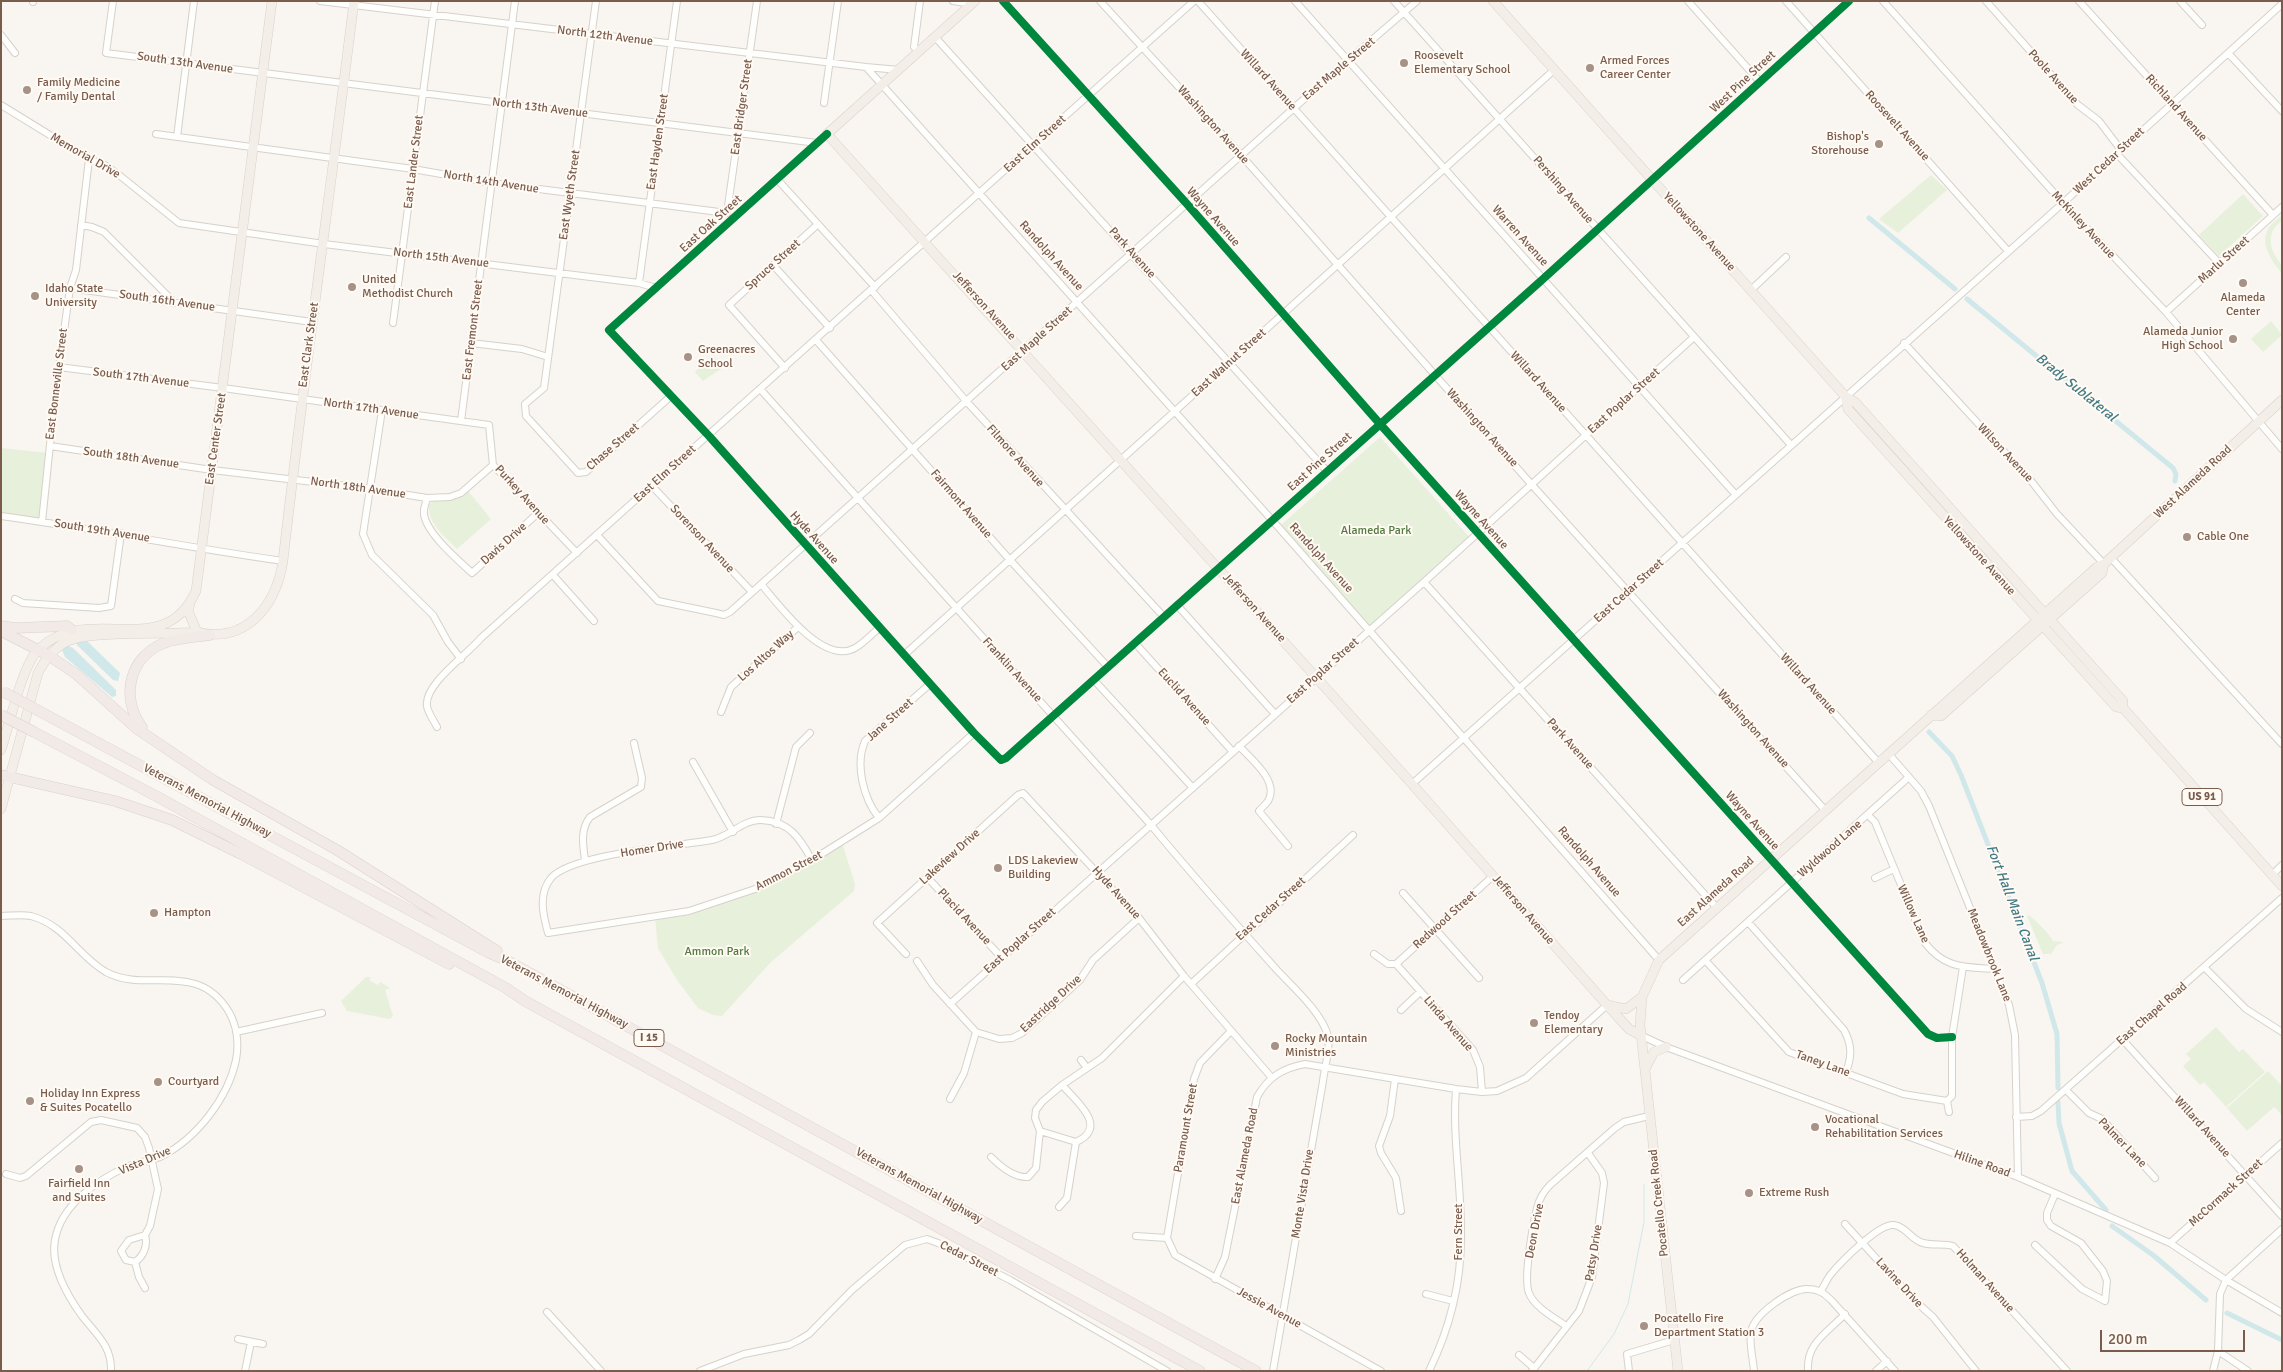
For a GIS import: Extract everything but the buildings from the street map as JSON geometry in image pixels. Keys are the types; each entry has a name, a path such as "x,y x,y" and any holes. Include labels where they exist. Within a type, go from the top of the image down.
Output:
{"highway":[{"path":"1,626 15,628 67,626 72,630"},
{"path":"1,631 48,655 76,674 137,729 213,780 398,888 492,947 508,961"},
{"path":"152,739 133,715 129,690 135,672 150,652 164,643 210,635"},
{"name":"Veterans Memorial Highway","path":"3,691 489,953 508,961 1256,1371"},
{"name":"Veterans Memorial Highway","path":"1,715 506,988 525,1001 1200,1371"},
{"path":"5,776 115,801 172,820 241,854 502,992 525,1001"}],"main road":[{"name":"East Center Street","path":"1,750 25,674 37,650 55,637 72,630 156,628 176,618 190,603 196,591 272,1"},
{"name":"Yellowstone Avenue","path":"1493,1 1846,396 1848,409 2044,620 2116,707 2122,708 2282,886"},
{"name":"East Clark Street","path":"197,632 210,635 235,631 248,624 262,613 274,595 281,577 302,399 324,244 333,159 354,3"},
{"name":"East Oak Street","path":"827,134 974,3"},
{"name":"Jefferson Avenue","path":"827,134 1121,459 1607,1005 1629,1029 1640,1036"},
{"name":"West Alameda Road","path":"2044,620 2097,567 2108,561 2282,400"},
{"path":"1,809 5,776 38,673 48,655 67,640 88,636 197,632 188,611 190,603"},
{"name":"East Alameda Road","path":"1640,1036 1642,997 1659,960 1931,715 2044,620"},
{"path":"1607,1005 1626,1009 1642,997"},
{"name":"Pocatello Creek Road","path":"1640,1036 1678,1371"},
{"path":"1645,1069 1654,1052 1666,1047"}],"street":[{"name":"South 13th Avenue","path":"113,1 106,53 263,74"},
{"path":"176,137 194,1"},
{"name":"North 12th Avenue","path":"320,1 354,3 433,15 830,64 898,70"},
{"name":"East Lander Street","path":"393,323 434,1"},
{"name":"East Fremont Street","path":"460,422 515,1"},
{"name":"East Wyeth Street","path":"536,427 526,416 525,404 544,388 596,1"},
{"name":"East Hayden Street","path":"639,283 677,1"},
{"name":"East Bridger Street","path":"727,213 756,1"},
{"path":"824,103 838,1"},
{"path":"919,52 914,47 920,1"},
{"path":"953,1 974,3"},
{"name":"Wayne Avenue","path":"1002,1 1187,204 1477,533 1575,639 1928,1034 1937,1038 1952,1037"},
{"name":"Washington Avenue","path":"1100,1 1241,155 1532,485 1825,810"},
{"name":"East Elm Street","path":"437,727 427,707 428,694 481,638 761,390 1194,1"},
{"name":"Willard Avenue","path":"1198,1 1878,762"},
{"name":"Warren Avenue","path":"1295,1 1736,495"},
{"name":"Pershing Avenue","path":"1394,1 1791,445"},
{"name":"East Maple Street","path":"598,535 658,601 724,614 730,612 1024,351 1293,108 1417,1"},
{"path":"1688,1 1760,82"},
{"name":"Roosevelt Avenue","path":"1786,1 2008,251"},
{"name":"West Pine Street","path":"1652,180 1849,1"},
{"name":"McKinley Avenue","path":"1883,1 2062,204 2166,312 2282,449"},
{"name":"Poole Avenue","path":"1986,1 2078,105 2099,121 2119,152 2220,264"},
{"name":"Richland Avenue","path":"2079,1 2273,215"},
{"path":"2180,1 2202,25"},
{"name":"West Cedar Street","path":"1846,396 2062,204 2280,4"},
{"path":"1,35 15,53"},
{"name":"Park Avenue","path":"935,37 1327,471"},
{"path":"2228,53 2282,110"},
{"path":"866,67 882,85"},
{"name":"East Walnut Street","path":"904,655 1554,70"},
{"name":"North 13th Avenue","path":"263,74 818,143"},
{"name":"Randolph Avenue","path":"882,85 1465,737 1659,960"},
{"name":"Memorial Drive","path":"1,105 119,174 178,223 243,232"},
{"name":"North 14th Avenue","path":"156,134 413,169 492,183 727,213"},
{"name":"East Oak Street","path":"609,330 827,134"},
{"name":"East Bonneville Street","path":"42,522 59,367 70,288 76,270 90,158"},
{"name":"Filmore Avenue","path":"777,179 874,289 966,402 1164,617"},
{"name":"East Pine Street","path":"1002,760 1177,606 1652,180"},
{"name":"Marlu Street","path":"2166,312 2282,207"},
{"path":"727,213 733,219"},
{"path":"81,224 104,232 175,303"},
{"name":"Spruce Street","path":"785,368 729,305 818,224"},
{"name":"North 15th Avenue","path":"243,232 324,244 639,283 656,288"},
{"path":"1752,290 1786,257"},
{"path":"773,265 830,328"},
{"name":"South 16th Avenue","path":"70,288 312,322"},
{"name":"Hyde Avenue","path":"609,330 709,436 974,733 1002,760"},
{"name":"East Poplar Street","path":"950,1004 1424,582 1694,337"},
{"name":"Fairmont Avenue","path":"816,340 1010,560 1108,667"},
{"path":"471,343 522,349 548,357"},
{"name":"Wilson Avenue","path":"1904,343 2032,482 2057,514 2108,561 2282,744"},
{"name":"South 17th Avenue","path":"59,367 223,388"},
{"name":"North 17th Avenue","path":"223,388 488,425"},
{"name":"Franklin Avenue","path":"761,390 1151,825 1198,883 1245,932 1320,1020"},
{"name":"Chase Street","path":"536,427 578,473 586,472 671,396"},
{"name":"East Cedar Street","path":"1412,784 1846,396"},
{"path":"382,410 363,534 372,555 433,614 448,642 461,659"},
{"name":"Purkey Avenue","path":"488,425 493,465 577,554"},
{"name":"South 18th Avenue","path":"50,446 212,470"},
{"name":"North 18th Avenue","path":"212,470 371,489 427,498 450,497 461,493 493,465"},
{"name":"Sorenson Avenue","path":"652,486 752,592"},
{"name":"Davis Drive","path":"427,498 424,513 426,524 436,537 472,573 538,513"},
{"name":"South 19th Avenue","path":"1,516 121,533 202,550 283,561"},
{"path":"15,599 23,603 99,608 112,606 121,533"},
{"path":"553,575 594,621"},
{"name":"Park Avenue","path":"1424,582 1716,907"},
{"path":"761,584 798,627 817,643 840,651 856,648 879,628"},
{"path":"1177,606 1275,714"},
{"name":"Los Altos Way","path":"721,712 731,687 798,627"},
{"name":"Euclid Avenue","path":"1135,643 1233,752"},
{"path":"1094,680 1193,788"},
{"name":"Jane Street","path":"879,818 872,810 864,787 860,762 865,741 930,684"},
{"path":"776,824 796,747 810,732"},
{"name":"Ammon Street","path":"566,930 689,911 755,889 812,860 879,818 974,733"},
{"path":"585,860 582,838 584,825 590,817 641,787 642,778 634,743"},
{"path":"1239,746 1266,776 1271,789 1269,799 1259,811 1288,846"},
{"name":"Meadowbrook Lane","path":"1888,753 1921,791 1929,806 2009,1006 2015,1035 2018,1177"},
{"path":"693,762 733,832"},
{"name":"Wyldwood Lane","path":"1683,980 1910,777"},
{"name":"Hyde Avenue","path":"1023,793 1139,918 1191,984"},
{"name":"Lakeview Drive","path":"906,954 877,923 1018,795 1023,793"},
{"name":"Willow Lane","path":"1868,815 1875,822 1925,943 1932,952 1943,961 1962,966 1995,969"},
{"name":"Homer Drive","path":"566,930 548,933 542,899 545,887 551,878 564,868 585,860 715,839 749,823 761,820 793,831 812,860"},
{"name":"East Cedar Street","path":"1191,984 1245,932 1353,835"},
{"path":"2272,875 2282,866"},
{"path":"1875,878 1894,869"},
{"name":"Redwood Street","path":"1396,964 1493,876"},
{"name":"Placid Avenue","path":"927,877 1001,957"},
{"path":"1403,893 1479,978"},
{"name":"East Chapel Road","path":"2016,1117 2032,1116 2041,1111 2282,898"},
{"name":"Vista Drive","path":"1,916 30,916 58,928 94,964 117,977 134,980 170,979 192,983 221,1001 231,1015 236,1032 236,1061 213,1113 178,1145 161,1156 127,1167 79,1198 66,1212 55,1240 55,1259 60,1278 82,1316 103,1340 111,1359 111,1371"},
{"name":"Eastridge Drive","path":"917,961 933,985 976,1032 999,1040 1012,1038 1022,1033 1080,980 1093,960 1139,918"},
{"path":"1748,922 1844,1030 1849,1039 1851,1050 1846,1072"},
{"path":"1374,954 1388,964 1396,964"},
{"name":"Taney Lane","path":"1705,960 1789,1052 1903,1094 1947,1101"},
{"name":"Linda Avenue","path":"1396,964 1473,1050 1480,1068 1482,1092"},
{"path":"1949,1112 1947,1101 1952,1096 1952,1037 1962,966"},
{"path":"2205,968 2246,1009 2282,1032"},
{"path":"991,1157 998,1165 1022,1178 1028,1178 1036,1168 1040,1131 1035,1118 1036,1110 1062,1085 1102,1058 1184,976"},
{"path":"1191,984 1272,1078"},
{"path":"1401,1010 1420,992"},
{"name":"East Alameda Road","path":"1215,1279 1225,1257 1257,1097 1263,1086 1272,1078 1288,1067 1305,1064 1456,1089 1482,1092 1497,1091 1526,1078 1607,1005"},
{"path":"236,1032 322,1012"},
{"name":"Monte Vista Drive","path":"1274,1371 1329,1039 1320,1020"},
{"name":"Paramount Street","path":"1167,1238 1194,1079 1200,1063 1231,1031"},
{"path":"950,1099 964,1073 976,1032"},
{"name":"Hiline Road","path":"1640,1036 2018,1177 2170,1243 2226,1280 2282,1313"},
{"name":"Willard Avenue","path":"2122,1039 2282,1216"},
{"path":"1081,1060 1087,1068"},
{"path":"1395,1079 1390,1116 1379,1146 1381,1153 1396,1178 1401,1211"},
{"path":"1040,1131 1076,1142 1090,1132 1091,1123 1085,1111 1062,1085"},
{"name":"Fern Street","path":"1429,1371 1447,1325 1458,1283 1461,1238 1454,1111 1456,1089"},
{"name":"Palmer Lane","path":"2066,1090 2089,1113 2102,1119 2154,1178"},
{"name":"Deon Drive","path":"1566,1326 1536,1304 1528,1293 1527,1275 1537,1207 1544,1192 1624,1122 1649,1116"},
{"path":"6,1174 20,1178 26,1176 79,1130 95,1120 137,1128 145,1137 158,1189 150,1226 145,1235 143,1255 135,1262"},
{"path":"1059,1207 1067,1198 1076,1142"},
{"name":"McCormack Street","path":"2170,1243 2282,1143"},
{"name":"Patsy Drive","path":"1533,1369 1579,1311 1592,1277 1604,1183 1602,1173 1588,1152"},
{"path":"2035,1245 2082,1289 2105,1301 2107,1282 2103,1271 2081,1243 2051,1226 2047,1220 2046,1213 2054,1194"},
{"name":"Lavine Drive","path":"1845,1224 1914,1300 1933,1317 1976,1371"},
{"name":"Holman Avenue","path":"1863,1244 1880,1229 1894,1225 1902,1228 1920,1243 1944,1243 1953,1246 2067,1371"},
{"path":"2214,1371 2218,1350 2219,1302 2226,1280 2282,1229"},
{"path":"135,1262 126,1260 121,1251 129,1240 145,1235"},
{"path":"1136,1236 1167,1238"},
{"name":"Jessie Avenue","path":"1167,1238 1174,1255 1381,1371"},
{"name":"Cedar Street","path":"700,1371 744,1354 789,1345 799,1340 808,1334 852,1290 896,1252 905,1245 927,1239 1010,1280 1167,1371"},
{"path":"1821,1291 1831,1274 1863,1244"},
{"path":"2036,1258 2042,1252"},
{"path":"135,1262 139,1278 145,1288"},
{"path":"1754,1371 1751,1331 1755,1323 1776,1303 1797,1290 1809,1289 1821,1291 1845,1314 1895,1371"},
{"path":"1426,1294 1453,1301"},
{"path":"547,1312 601,1371"},
{"path":"1808,1371 1807,1361 1811,1347 1845,1314"},
{"path":"238,1339 263,1344"},
{"path":"1629,1371 1626,1354 1674,1340"},
{"path":"245,1371 251,1342"},
{"path":"2218,1350 2248,1371"},
{"path":"1518,1355 1533,1369"},
{"path":"1876,1371 1887,1361"}],"green space":[{"path":"1931,175 1947,190 1898,233 1879,219"},
{"path":"2243,194 2263,216 2219,256 2199,235"},
{"path":"2282,216 2282,221 2273,231 2271,243 2274,254 2282,265 2282,273 2267,251 2266,236 2268,229"},
{"path":"2271,321 2282,335 2263,352 2251,339"},
{"path":"711,356 717,359 722,368 703,381 695,372"},
{"name":"Alameda Park","path":"1380,437 1470,538 1370,626 1281,525"},
{"path":"1,448 48,453 39,521 1,518"},
{"path":"468,491 491,519 457,549 434,523 429,511 429,504 436,501 450,500"},
{"name":"Ammon Park","path":"842,843 855,884 854,891 771,962 722,1016 713,1015 698,1008 677,980 658,948 655,917 689,911 755,889"},
{"path":"2029,915 2045,930 2053,941 2064,942 2057,945 2051,954 2043,954 2027,916"},
{"path":"366,977 371,977 369,980 378,985 380,982 390,988 385,990 393,1016 390,1019 347,1011 341,1001"},
{"path":"2216,1027 2239,1052 2243,1049 2265,1072 2226,1107 2204,1082 2200,1085 2183,1066 2191,1059 2186,1054"},
{"path":"2268,1071 2282,1086 2282,1115 2274,1107 2247,1131 2227,1108"}],"water":[{"path":"84,638 120,673 118,681 113,680 77,645 76,641"},
{"path":"65,644 73,648 116,690 116,696 112,697 65,657 61,648"}],"waterway":[{"name":"Brady Sublateral","path":"1869,218 1955,289"},
{"name":"Brady Sublateral","path":"1967,299 2173,468 2176,474 2175,481"},
{"name":"Fort Hall Main Canal","path":"1929,732 1952,756 1961,775 2042,983 2057,1034 2058,1088"},
{"name":"Fort Hall Main Canal","path":"2058,1102 2059,1123 2072,1171 2106,1210"},
{"path":"1587,1371 1614,1334 1628,1304 1644,1222 1644,1184"},
{"name":"Fort Hall Main Canal","path":"2112,1226 2153,1255 2206,1300"},
{"name":"Fort Hall Main Canal","path":"2227,1313 2282,1340"}],"cycle path":[{"path":"1003,1 1187,204 1380,424 1928,1034 1937,1038 1952,1037"},
{"path":"827,134 609,330 709,436 974,733 1001,760 1006,758 1543,279 1849,1"}],"place":[{"name":"Roosevelt Elementary School","path":"1404,63"},
{"name":"Armed Forces Career Center","path":"1590,68"},
{"name":"Family Medicine / Family Dental","path":"27,90"},
{"name":"Bishop's Storehouse","path":"1879,144"},
{"name":"Alameda Center","path":"2243,283"},
{"name":"United Methodist Church","path":"352,287"},
{"name":"Idaho State University","path":"35,296"},
{"name":"Alameda Junior High School","path":"2233,339"},
{"name":"Greenacres School","path":"688,357"},
{"name":"Cable One","path":"2187,537"},
{"name":"LDS Lakeview Building","path":"998,868"},
{"name":"Hampton","path":"154,913"},
{"name":"Tendoy Elementary","path":"1534,1023"},
{"name":"Rocky Mountain Ministries","path":"1275,1046"},
{"name":"Courtyard","path":"158,1082"},
{"name":"Holiday Inn Express & Suites Pocatello","path":"30,1101"},
{"name":"Vocational Rehabilitation Services","path":"1815,1127"},
{"name":"Fairfield Inn and Suites","path":"79,1169"},
{"name":"Extreme Rush","path":"1749,1193"},
{"name":"Pocatello Fire Department Station 3","path":"1644,1326"}]}
